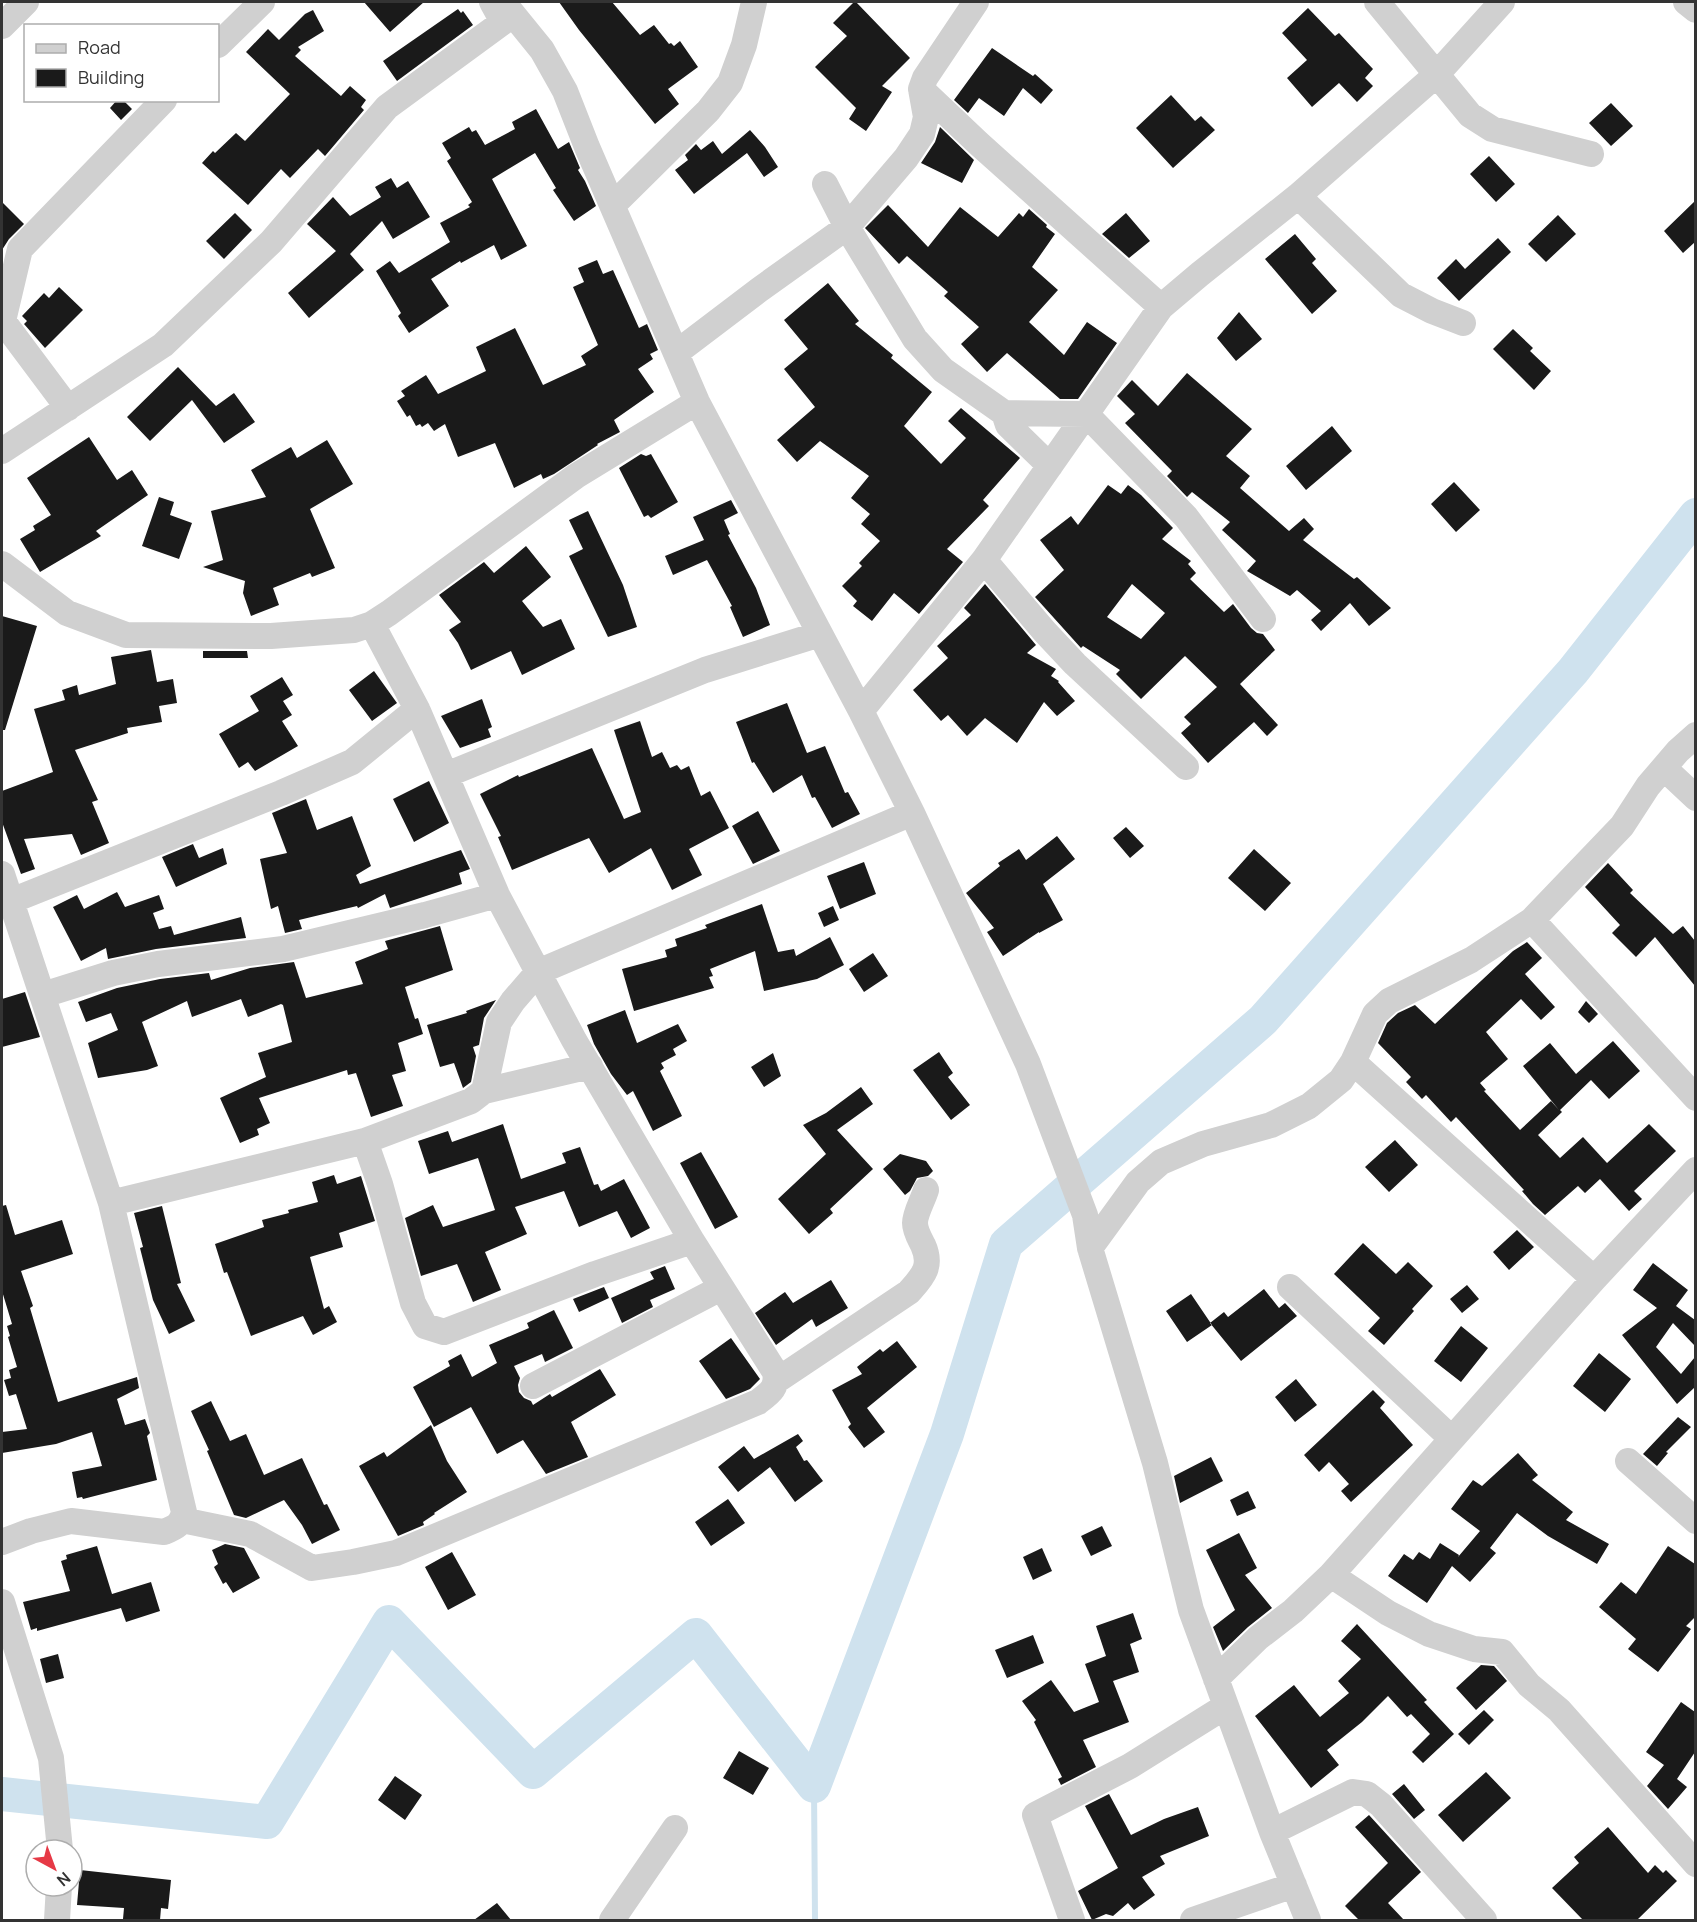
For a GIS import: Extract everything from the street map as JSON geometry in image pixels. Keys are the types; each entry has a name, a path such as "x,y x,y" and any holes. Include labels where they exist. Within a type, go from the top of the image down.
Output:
{"street":[{"path":"2,26 26,2"},
{"path":"219,44 262,2"},
{"path":"2,451 163,345 271,242 387,107 503,22 492,2"},
{"path":"503,2 542,50 565,91 697,402 861,711 912,813 1028,1064 1085,1215 1090,1248 1155,1463 1191,1610 1272,1832 1308,1920"},
{"path":"613,205 708,111 730,83 744,45 754,2"},
{"path":"676,353 847,227 906,158 922,134 926,117 921,89 925,78 976,2"},
{"path":"1377,2 1470,115 1492,129 1591,154"},
{"path":"861,711 984,560 1161,308 1298,196 1436,75 1502,2"},
{"path":"1686,2 1695,10"},
{"path":"921,89 1161,308"},
{"path":"68,408 3,321 21,249 162,102"},
{"path":"825,184 847,227 915,339 944,370 1004,413 1086,414 1186,517 1263,619"},
{"path":"1298,196 1401,295 1432,311 1463,323"},
{"path":"2,564 67,613 126,635 271,636 354,630 372,624 576,476 697,402"},
{"path":"1004,413 1008,425 1050,466"},
{"path":"984,560 1075,664 1186,767"},
{"path":"182,1520 250,1534 312,1568 396,1553 758,1402 773,1391 776,1382 775,1372 692,1241 538,972 497,895 417,710 372,624"},
{"path":"446,775 705,670 820,634"},
{"path":"11,901 281,793 352,762 417,710"},
{"path":"1090,1248 1138,1182 1161,1162 1203,1144 1270,1125 1309,1106 1341,1080 1353,1062 1375,1014 1389,1000 1471,960 1532,920 1622,826 1648,786 1695,735"},
{"path":"1664,768 1695,798"},
{"path":"484,1091 499,1022 513,1001 538,972 912,813"},
{"path":"2,874 111,1203 184,1512 178,1527 164,1532 71,1521 31,1531 2,1542"},
{"path":"43,994 113,973 158,963 283,949 497,895"},
{"path":"1532,920 1695,1098"},
{"path":"1353,1062 1594,1279"},
{"path":"111,1203 365,1141 471,1101 484,1091 590,1066"},
{"path":"365,1141 380,1184 413,1303 425,1326 444,1332 595,1274 692,1241"},
{"path":"1216,1679 1258,1638 1293,1611 1331,1575 1451,1438 1695,1170"},
{"path":"776,1382 909,1292 925,1273 927,1262 925,1249 918,1236 915,1222 926,1190"},
{"path":"1290,1287 1451,1438"},
{"path":"533,1386 721,1288"},
{"path":"1628,1461 1695,1521"},
{"path":"1331,1575 1388,1613 1430,1634 1474,1649 1502,1652 1515,1664 1529,1684 1559,1710 1695,1864"},
{"path":"2,1602 51,1758 59,1838"},
{"path":"1072,1920 1035,1815 1130,1766 1226,1706"},
{"path":"1272,1832 1353,1792 1367,1794 1381,1805 1484,1920"},
{"path":"612,1920 675,1827"},
{"path":"1193,1920 1294,1885"},
{"path":"57,1920 58,1898"}],"building":[{"path":"364,2 424,2 390,32"},
{"path":"559,2 612,2 640,35 654,25 669,44 674,46 680,41 698,67 668,89 679,104 655,124"},
{"path":"854,2 910,58 882,86 892,92 866,131 849,119 856,108 815,67 847,36 833,23"},
{"path":"1308,8 1335,36 1339,33 1373,69 1365,78 1373,86 1357,102 1339,83 1312,107 1287,78 1307,60 1282,33"},
{"path":"458,9 461,13 463,11 473,25 397,81 383,61"},
{"path":"313,10 324,31 298,47 301,50 295,56 341,96 350,86 366,100 361,107 364,110 325,156 318,149 290,178 281,169 248,205 202,163 236,133 245,141 290,94 246,52 268,29 279,40 305,14"},
{"path":"992,48 1033,76 1035,74 1053,90 1041,104 1023,88 1004,116 979,98 968,113 954,100"},
{"path":"1171,95 1195,121 1201,116 1215,130 1173,168 1136,128"},
{"path":"115,102 125,102 132,109 121,120 110,108"},
{"path":"1611,103 1633,126 1611,146 1589,123"},
{"path":"536,109 558,149 569,142 580,168 578,170 596,206 574,221 553,190 556,188 535,153 492,179 527,246 501,260 494,245 461,263 460,261 431,279 449,306 409,333 398,316 401,313 376,271 390,261 399,273 450,242 440,223 470,207 468,205 472,202 447,161 451,158 442,143 469,127 472,132 476,130 485,145 515,129 512,122"},
{"path":"940,127 974,160 962,183 921,163 935,142"},
{"path":"750,130 778,167 764,177 747,153 694,194 675,170 688,160 685,155 696,144 701,150 713,141 722,154"},
{"path":"1489,156 1515,184 1496,202 1470,174"},
{"path":"391,178 397,188 408,181 430,217 393,239 382,221 350,254 364,270 309,318 288,293 336,251 307,224 333,197 350,216 381,197 375,187"},
{"path":"1695,201 1695,242 1683,253 1664,231"},
{"path":"2,202 24,224 2,250"},
{"path":"888,205 928,247 960,207 998,237 1019,213 1023,217 1029,209 1047,225 1046,227 1055,234 1032,267 1058,290 1029,322 1064,355 1087,322 1117,343 1078,399 1060,399 1007,353 987,372 961,344 979,327 944,296 948,292 907,256 899,264 865,228"},
{"path":"235,213 252,230 224,259 206,241"},
{"path":"1126,213 1150,241 1129,258 1102,234"},
{"path":"1558,215 1576,234 1546,262 1528,244"},
{"path":"1295,234 1316,259 1312,263 1337,291 1312,314 1265,259"},
{"path":"1498,238 1511,252 1459,301 1437,278 1456,259 1465,269"},
{"path":"597,260 603,274 613,270 639,328 647,324 658,350 650,354 653,359 638,369 654,392 614,420 620,432 597,444 554,474 543,479 541,474 514,488 495,443 458,457 445,424 434,431 428,423 422,427 420,424 416,426 410,415 407,417 397,401 405,396 401,391 426,375 438,394 486,371 476,347 515,328 543,385 586,365 581,356 598,345 573,287 584,282 578,268"},
{"path":"828,283 859,321 855,324 893,355 891,358 932,392 904,426 941,464 966,438 948,421 961,408 1020,458 983,500 989,506 947,549 963,562 919,614 894,593 872,621 853,606 857,601 842,586 862,566 859,563 880,541 861,524 870,514 851,498 869,476 820,441 797,462 777,440 815,407 784,369 808,349 784,320"},
{"path":"59,287 83,310 45,348 24,324 27,321 22,316 44,293 49,298"},
{"path":"1239,312 1262,339 1236,361 1217,338"},
{"path":"1513,329 1533,348 1530,351 1551,371 1534,390 1493,349"},
{"path":"178,367 216,406 234,393 255,422 224,443 192,400 150,441 127,417"},
{"path":"1187,373 1252,429 1226,456 1250,476 1240,488 1289,531 1304,518 1314,529 1303,540 1354,579 1357,577 1391,608 1369,626 1350,603 1321,631 1311,620 1321,611 1297,590 1290,596 1247,571 1256,561 1222,530 1230,522 1192,492 1187,497 1167,476 1172,471 1125,423 1135,414 1117,396 1132,380 1158,406"},
{"path":"1332,426 1352,451 1306,490 1286,466"},
{"path":"89,437 117,480 132,470 148,495 96,531 101,536 40,572 20,539 35,530 33,526 51,515 27,478"},
{"path":"327,440 353,484 310,509 335,568 312,577 310,573 273,588 279,605 251,616 243,593 245,581 203,567 223,560 211,511 266,497 251,470 291,447 297,458"},
{"path":"641,454 646,456 651,454 678,502 651,518 648,515 644,517 619,468"},
{"path":"1454,482 1480,510 1456,532 1431,504"},
{"path":"1108,485 1121,494 1128,485 1173,528 1162,539 1191,561 1188,564 1196,573 1190,579 1224,612 1233,604 1251,628 1263,634 1275,650 1240,684 1278,725 1267,736 1254,722 1208,763 1181,733 1191,724 1184,717 1217,687 1185,656 1141,699 1116,674 1120,670 1083,646 1081,648 1035,597 1064,570 1040,540 1071,516 1078,525","holes":["1132,584 1165,613 1141,639 1107,617"]},
{"path":"159,497 174,502 170,515 192,523 179,559 142,546"},
{"path":"731,500 738,513 724,520 730,534 728,535 756,588 770,625 743,637 730,607 732,606 707,560 673,575 665,556 704,540 693,517"},
{"path":"588,511 623,585 637,627 608,637 569,556 583,549 569,520"},
{"path":"526,546 551,577 522,601 543,627 561,619 575,649 522,675 511,651 471,670 449,630 461,622 439,595 484,562 494,573"},
{"path":"985,584 1036,645 1027,653 1056,669 1051,676 1059,681 1075,701 1057,716 1044,702 1017,743 985,718 967,736 948,715 941,721 913,690 948,658 937,646 971,615 964,608"},
{"path":"2,616 37,626 5,730 2,730"},
{"path":"151,650 157,682 173,679 177,703 159,706 162,722 127,728 128,733 75,750 98,800 92,802 109,843 81,855 72,834 24,839 35,869 21,874 2,822 2,791 53,772 34,709 65,700 62,690 77,685 79,695 116,684 111,657"},
{"path":"203,651 247,651 248,658 203,658"},
{"path":"374,671 397,703 372,721 349,690"},
{"path":"282,677 293,695 283,701 292,715 282,721 298,746 255,771 248,762 239,768 219,734 259,711 250,696"},
{"path":"482,699 492,727 488,729 491,737 460,748 441,716"},
{"path":"787,703 807,753 825,746 845,793 848,792 860,814 832,828 815,797 812,798 802,775 773,793 754,762 752,763 736,722"},
{"path":"640,721 652,757 662,752 670,768 677,765 681,770 689,766 701,796 710,791 729,828 689,849 702,875 672,890 651,848 609,873 589,838 512,870 498,837 501,836 480,794 518,775 519,777 592,748 624,819 641,812 614,730"},
{"path":"429,781 449,823 414,842 393,799"},
{"path":"306,799 317,830 352,816 371,866 356,875 360,884 461,850 470,869 459,873 462,884 390,908 385,894 358,908 357,906 299,920 302,929 285,933 278,906 271,909 260,859 287,853 272,813"},
{"path":"758,811 780,851 753,864 732,826"},
{"path":"1126,827 1144,846 1130,858 1113,838"},
{"path":"1057,836 1075,859 1043,884 1063,920 1039,932 1003,956 987,932 994,928 966,893 1000,866 998,863 1019,849 1026,860"},
{"path":"193,844 199,858 223,848 227,864 176,887 162,857"},
{"path":"1254,849 1291,883 1265,911 1228,878"},
{"path":"864,862 876,894 840,909 827,876"},
{"path":"1608,863 1633,890 1630,893 1673,934 1683,926 1695,941 1695,986 1655,937 1636,957 1612,933 1620,925 1585,887"},
{"path":"117,892 125,907 159,895 164,909 153,913 159,929 171,926 174,935 241,917 246,938 156,949 108,959 106,948 81,961 53,907 77,895 84,909"},
{"path":"762,904 778,952 794,949 796,956 830,937 844,965 817,979 764,991 755,951 710,969 713,976 709,977 714,988 634,1011 622,969 667,957 665,950 677,946 675,939"},
{"path":"833,906 839,920 824,927 818,913"},
{"path":"440,926 453,970 405,987 415,1019 418,1018 423,1034 398,1043 406,1071 392,1075 403,1106 371,1117 356,1073 348,1075 347,1070 259,1098 270,1123 257,1129 259,1135 240,1143 220,1098 266,1077 258,1053 292,1042 283,1005 248,1017 241,999 192,1017 187,1001 142,1022 158,1066 98,1078 88,1043 118,1030 111,1013 86,1022 78,1002 117,988 160,979 209,973 211,980 250,968 294,962 306,998 363,984 355,962 388,949 385,941"},
{"path":"1527,942 1542,958 1525,974 1555,1007 1541,1020 1521,999 1486,1032 1508,1059 1480,1083 1486,1090 1484,1091 1520,1130 1551,1101 1559,1110 1523,1066 1550,1043 1576,1074 1613,1041 1640,1071 1609,1099 1591,1080 1538,1135 1560,1158 1583,1137 1607,1163 1649,1124 1676,1151 1634,1191 1642,1199 1629,1211 1600,1179 1585,1193 1578,1186 1545,1215 1456,1117 1451,1122 1426,1095 1422,1099 1406,1082 1411,1077 1378,1043 1387,1023 1398,1013 1415,1005 1435,1024 1513,951"},
{"path":"873,953 888,976 864,992 849,969"},
{"path":"25,992 40,1037 2,1047 2,999"},
{"path":"496,1000 484,1018 479,1045 473,1047 476,1056 471,1082 463,1088 454,1063 440,1067 427,1025 467,1013 466,1011"},
{"path":"1586,1001 1598,1014 1589,1023 1578,1012"},
{"path":"625,1010 637,1043 678,1024 687,1041 673,1049 676,1055 661,1063 664,1068 660,1071 682,1116 653,1131 633,1091 627,1095 611,1074 594,1044 587,1025"},
{"path":"939,1052 953,1073 948,1077 970,1105 951,1120 913,1070"},
{"path":"773,1053 781,1076 764,1087 751,1067"},
{"path":"861,1087 873,1104 837,1130 873,1169 830,1209 833,1213 809,1234 778,1199 826,1154 803,1125 826,1113"},
{"path":"503,1124 521,1179 566,1163 562,1153 580,1147 594,1185 598,1184 601,1191 624,1179 650,1228 631,1238 617,1211 579,1227 564,1191 515,1207 527,1234 485,1252 501,1290 473,1302 457,1264 421,1276 405,1218 433,1205 443,1227 495,1210 478,1158 429,1174 418,1141 448,1131 452,1142"},
{"path":"1395,1140 1418,1165 1389,1192 1365,1167"},
{"path":"701,1152 738,1217 715,1229 680,1163"},
{"path":"900,1154 926,1161 933,1171 928,1176 917,1178 905,1195 883,1169"},
{"path":"334,1175 337,1184 361,1176 375,1221 339,1233 343,1247 310,1257 324,1309 329,1306 337,1322 313,1335 303,1316 251,1336 227,1272 224,1273 215,1244 264,1227 262,1220 318,1202 312,1182"},
{"path":"6,1205 15,1235 62,1220 73,1254 21,1271 33,1306 30,1308 58,1402 137,1377 139,1388 117,1399 125,1425 145,1419 150,1433 147,1436 157,1480 83,1499 82,1497 77,1498 72,1472 102,1466 92,1432 56,1444 2,1453 2,1432 27,1429 16,1394 9,1396 4,1380 11,1378 9,1370 17,1367 8,1337 10,1336 7,1326 12,1324 2,1291 2,1206"},
{"path":"162,1206 181,1283 177,1284 195,1321 169,1334 153,1300 134,1213"},
{"path":"1517,1230 1534,1247 1509,1270 1493,1252"},
{"path":"1363,1243 1396,1274 1408,1262 1433,1286 1384,1345 1368,1331 1380,1318 1334,1274"},
{"path":"1653,1263 1688,1290 1676,1306 1695,1320 1695,1346 1673,1323 1656,1347 1681,1374 1695,1357 1695,1387 1677,1404 1622,1335 1657,1308 1633,1290"},
{"path":"665,1266 675,1289 650,1300 653,1307 622,1323 611,1298 654,1279 650,1272"},
{"path":"831,1280 848,1308 816,1327 812,1319 776,1345 755,1313 785,1292 793,1303"},
{"path":"1467,1285 1479,1299 1462,1313 1450,1299"},
{"path":"604,1287 609,1298 579,1312 573,1299"},
{"path":"1264,1289 1279,1308 1285,1303 1297,1316 1241,1361 1210,1323 1224,1312 1228,1317"},
{"path":"1191,1294 1212,1325 1187,1342 1166,1311"},
{"path":"554,1310 573,1348 545,1362 542,1354 514,1366 520,1378 519,1392 533,1405 550,1394 552,1397 600,1369 616,1395 571,1422 588,1457 546,1474 523,1440 497,1454 471,1407 434,1427 413,1387 450,1366 448,1361 461,1354 472,1377 497,1363 489,1345 529,1328 527,1323"},
{"path":"1461,1326 1488,1348 1461,1382 1434,1361"},
{"path":"731,1338 760,1379 750,1389 726,1399 699,1361"},
{"path":"897,1341 917,1367 867,1408 885,1432 864,1448 848,1427 851,1424 832,1390 862,1374 857,1367 880,1349 883,1352"},
{"path":"1599,1353 1631,1379 1605,1412 1573,1386"},
{"path":"1296,1379 1317,1405 1295,1422 1275,1397"},
{"path":"1373,1390 1385,1402 1380,1408 1413,1445 1351,1502 1341,1491 1349,1484 1329,1462 1319,1472 1304,1455"},
{"path":"211,1401 230,1441 246,1434 264,1475 302,1458 324,1505 327,1504 340,1530 312,1544 284,1500 246,1518 234,1515 191,1411"},
{"path":"1678,1417 1691,1427 1666,1452 1668,1453 1657,1466 1643,1454"},
{"path":"431,1425 447,1461 467,1492 434,1513 423,1522 424,1525 398,1536 359,1466 384,1452 387,1457"},
{"path":"798,1434 803,1441 796,1447 804,1461 807,1460 823,1481 795,1502 770,1467 738,1492 718,1467 744,1446 754,1459"},
{"path":"1518,1453 1538,1475 1532,1480 1573,1512 1566,1520 1609,1544 1597,1564 1548,1536 1517,1513 1490,1548 1496,1553 1470,1582 1452,1566 1427,1603 1388,1576 1404,1554 1413,1560 1419,1552 1430,1559 1440,1543 1459,1555 1458,1557 1480,1531 1451,1509 1473,1480 1482,1486"},
{"path":"1211,1457 1223,1481 1180,1503 1174,1476"},
{"path":"1248,1491 1256,1508 1237,1516 1230,1500"},
{"path":"728,1499 745,1523 711,1546 695,1522"},
{"path":"1102,1526 1112,1546 1091,1556 1081,1536"},
{"path":"1239,1533 1257,1568 1245,1575 1272,1608 1223,1651 1213,1627 1235,1610 1206,1550"},
{"path":"225,1544 244,1548 260,1578 233,1593 226,1582 223,1584 214,1567 218,1564 212,1550"},
{"path":"97,1546 112,1594 151,1582 160,1611 126,1622 121,1608 37,1631 37,1628 31,1630 23,1602 70,1591 61,1561 67,1559 66,1555"},
{"path":"1668,1546 1695,1564 1695,1617 1686,1626 1691,1629 1658,1672 1628,1649 1636,1639 1599,1607 1621,1582 1636,1594"},
{"path":"1042,1548 1052,1571 1033,1580 1023,1557"},
{"path":"452,1552 476,1595 448,1610 425,1567"},
{"path":"1133,1613 1142,1639 1130,1644 1139,1672 1113,1681 1129,1722 1083,1740 1096,1767 1061,1785 1058,1779 1062,1777 1034,1722 1036,1720 1022,1701 1051,1680 1074,1712 1099,1702 1085,1664 1106,1656 1096,1626"},
{"path":"1357,1624 1427,1700 1424,1702 1454,1734 1423,1763 1412,1752 1430,1734 1411,1714 1407,1717 1388,1696 1362,1722 1327,1750 1339,1765 1311,1788 1255,1716 1294,1685 1320,1717 1349,1693 1338,1681 1361,1659 1341,1641"},
{"path":"1033,1635 1044,1663 1007,1678 995,1650"},
{"path":"58,1654 64,1678 46,1683 40,1659"},
{"path":"1481,1665 1494,1666 1507,1681 1476,1710 1456,1688"},
{"path":"1681,1702 1695,1712 1695,1752 1677,1779 1687,1787 1668,1809 1647,1786 1664,1765 1646,1752"},
{"path":"1484,1710 1494,1720 1469,1745 1458,1734"},
{"path":"739,1751 769,1768 753,1795 723,1778"},
{"path":"1486,1772 1511,1798 1463,1842 1438,1815"},
{"path":"395,1776 422,1795 405,1820 378,1800"},
{"path":"1404,1784 1425,1810 1414,1819 1392,1794"},
{"path":"1109,1794 1131,1835 1164,1819 1198,1807 1209,1836 1160,1856 1165,1864 1142,1877 1155,1895 1134,1910 1128,1903 1113,1916 1106,1914 1092,1920 1078,1891 1118,1868 1085,1806"},
{"path":"1369,1815 1421,1872 1388,1903 1404,1920 1359,1920 1345,1906 1388,1863 1355,1827"},
{"path":"1608,1827 1648,1873 1655,1865 1663,1873 1666,1870 1677,1881 1637,1920 1583,1920 1552,1888 1579,1863 1574,1857"},
{"path":"84,1870 171,1880 168,1909 161,1908 160,1920 123,1919 124,1908 77,1905 78,1898 84,1898"},
{"path":"497,1903 511,1920 474,1920"}],"waterway":[{"path":"2,1794 267,1822 389,1622 533,1772 696,1635 814,1786 947,1434 1006,1244 1263,1020 1573,671 1696,515"},
{"path":"814,1786 815,1920"}]}
